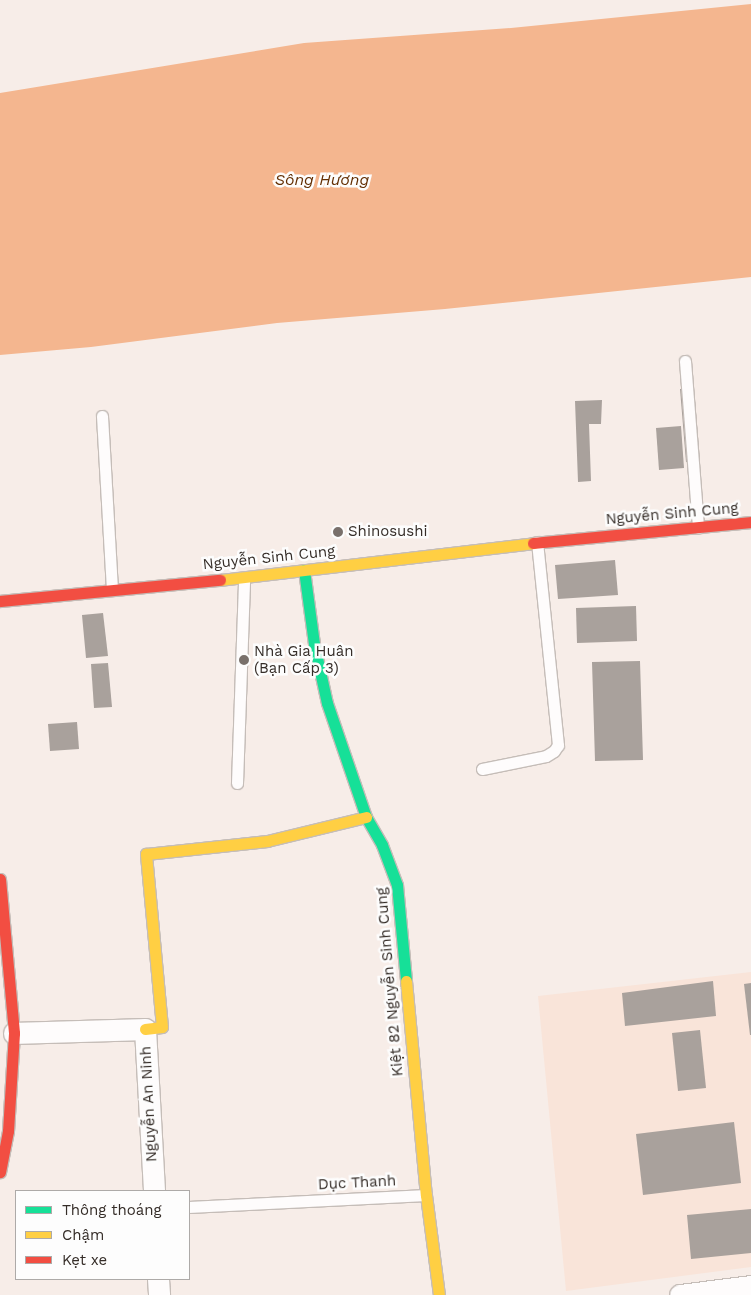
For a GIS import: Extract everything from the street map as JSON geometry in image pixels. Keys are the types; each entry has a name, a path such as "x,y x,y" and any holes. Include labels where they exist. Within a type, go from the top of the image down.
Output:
{"street":[{"name":"Nguyễn Sinh Cung","path":"0,601 244,578 537,542 751,522"},
{"name":"Kiệt 82 Nguyễn Sinh Cung","path":"304,570 314,644 327,703 366,817 391,865 400,902 426,1195"},
{"path":"145,1028 162,1028 146,854 266,841 366,817"},
{"path":"0,879 14,1033 8,1132 0,1172"},
{"name":"Nguyễn An Ninh","path":"14,1033 145,1028 154,1190"},
{"path":"426,1195 439,1295"},
{"path":"158,1280 159,1295"},
{"path":"680,1295 751,1286"}],"lane":[{"path":"685,361 698,527"},
{"path":"102,416 112,589"},
{"path":"482,769 546,756 554,751 558,745 537,542"},
{"path":"236,783 244,578"},
{"name":"Dục Thanh","path":"190,1207 426,1195"}],"shaded area":[{"path":"751,972 751,1267 566,1291 538,996"}],"water":[{"name":"Sông Hương","path":"751,4 751,277 445,309 277,323 91,347 0,355 0,93 304,43 511,28"}],"building":[{"path":"694,388 700,461 686,462 680,389"},
{"path":"602,400 601,424 589,424 591,481 578,482 575,401"},
{"path":"681,426 684,468 659,470 656,428"},
{"path":"615,560 618,595 558,599 555,565"},
{"path":"636,606 637,641 577,643 576,608"},
{"path":"103,613 108,656 86,658 82,615"},
{"path":"640,661 643,760 595,761 592,662"},
{"path":"108,663 112,707 94,708 91,664"},
{"path":"77,722 79,749 50,751 48,724"},
{"path":"713,981 716,1016 625,1026 622,993"},
{"path":"751,983 751,1035 750,1035 744,984"},
{"path":"700,1030 706,1088 678,1091 672,1033"},
{"path":"734,1122 741,1183 643,1195 636,1134"},
{"path":"751,1209 751,1253 691,1259 687,1215"}],"traffic: fast":[{"path":"304,570 314,644 327,703 366,817 382,845 397,885 406,981"}],"traffic: slow":[{"path":"220,580 533,543"},
{"path":"145,1029 162,1027 146,854 267,841 366,817"},
{"path":"406,981 426,1195 439,1295"}],"traffic: jam":[{"path":"533,543 751,522"},
{"path":"0,601 220,580"},
{"path":"0,879 14,1033 8,1131 0,1172"}],"place":[{"name":"Shinosushi","path":"338,532"},
{"name":"Nhà Gia Huân (Bạn Cấp 3)","path":"244,660"}]}
